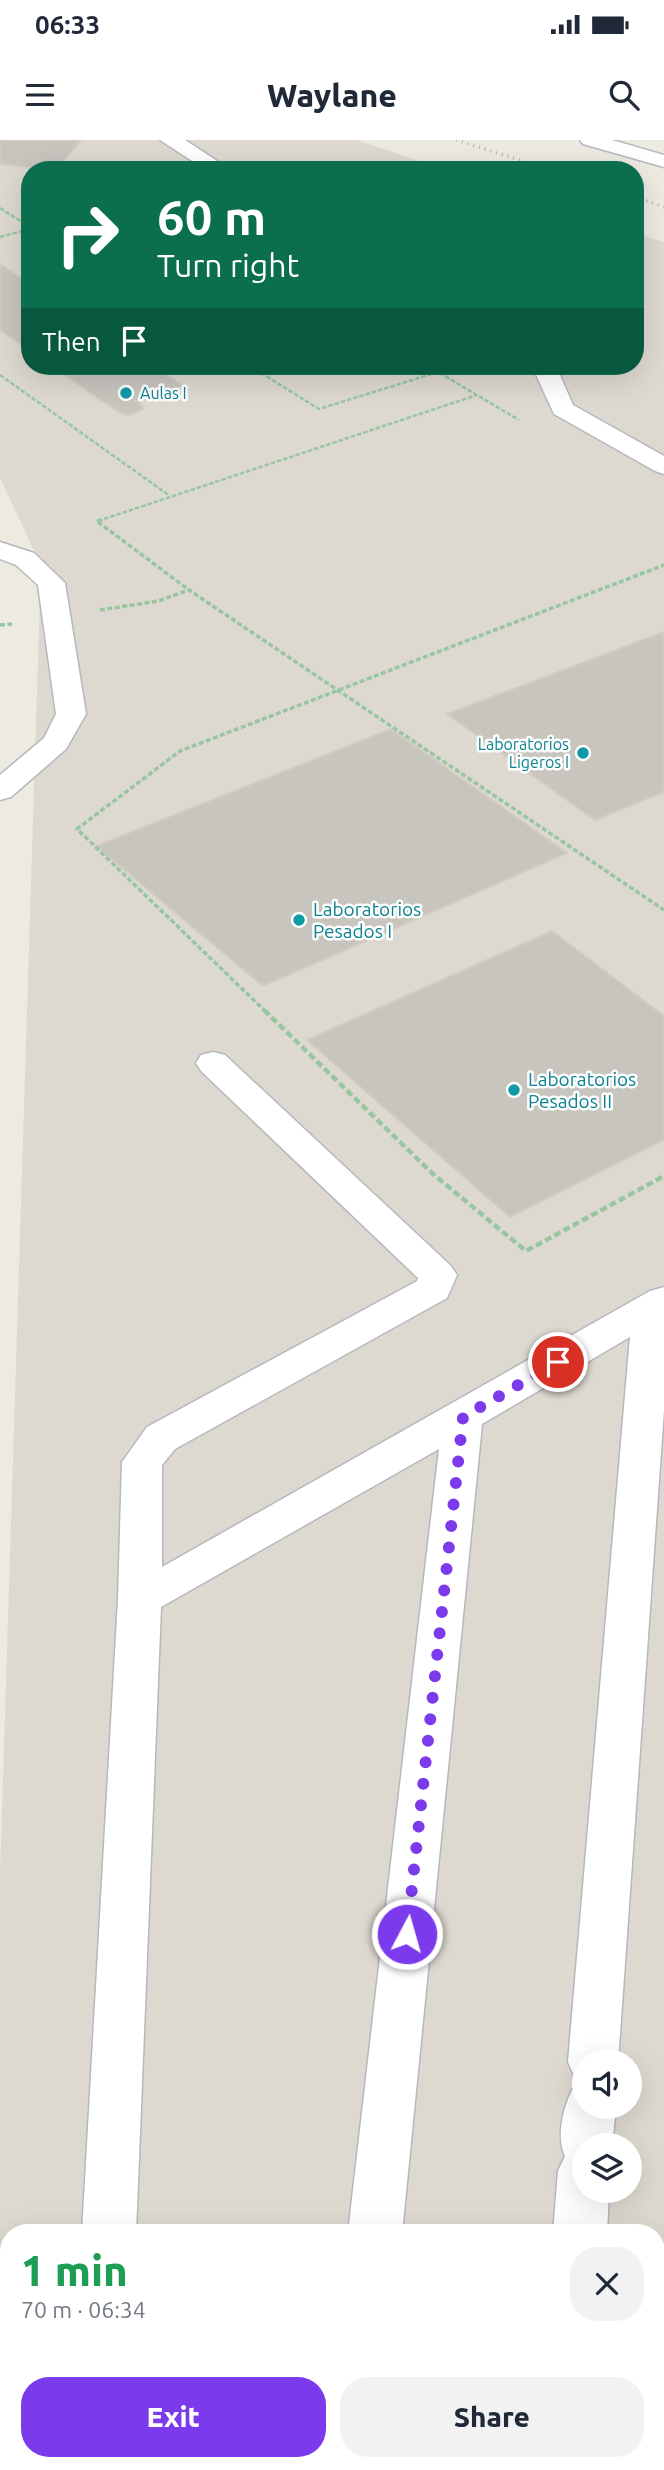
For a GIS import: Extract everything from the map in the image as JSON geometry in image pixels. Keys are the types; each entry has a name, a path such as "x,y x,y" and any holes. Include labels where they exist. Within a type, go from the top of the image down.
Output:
{"lane":[{"path":"170,140 205,161"},
{"path":"590,140 664,161"},
{"path":"548,375 563,409 664,466"},
{"path":"0,550 25,559 51,583 71,714 56,743 0,791"},
{"path":"109,2224 140,1599 142,1462 161,1438 433,1289 438,1275 213,1063"},
{"path":"140,1599 463,1417 658,1303"},
{"path":"594,2049 658,1303"},
{"path":"376,2224 463,1417"},
{"path":"581,2224 582,2203"}],"path":[{"path":"0,208 21,222"},
{"path":"0,237 21,231"},
{"path":"264,375 319,409 428,375"},
{"path":"443,375 524,423"},
{"path":"0,376 170,496"},
{"path":"477,395 97,521 189,590 664,910"},
{"path":"664,565 180,751 77,829 433,1174 526,1251 664,1176"},
{"path":"158,601 189,590"}],"shaded area":[{"path":"0,140 357,140 419,161 21,161 21,375 644,375 644,236 664,242 664,2224 0,2224 0,1875 41,565 0,478"}],"building":[{"path":"0,140 81,140 64,161 21,161 21,166 0,164"},
{"path":"0,264 21,278 21,344 0,330"},
{"name":"Aulas I","path":"65,375 166,375 183,386 134,401 140,403 143,409 129,415 120,413"},
{"name":"Laboratorios Ligeros I","path":"664,632 664,792 595,820 447,714"},
{"name":"Laboratorios Pesados I","path":"391,729 567,853 263,986 96,846"},
{"name":"Laboratorios Pesados II","path":"552,931 664,1016 664,1140 510,1217 307,1040"}],"railway":[{"path":"456,140 522,161"},
{"path":"644,200 664,207"}],"place":[{"name":"Aulas I","path":"126,393"},
{"name":"Laboratorios Ligeros I","path":"583,753"},
{"name":"Laboratorios Pesados I","path":"299,920"},
{"name":"Laboratorios Pesados II","path":"514,1090"}],"route":[{"path":"407,1934 463,1417 558,1362"}]}
